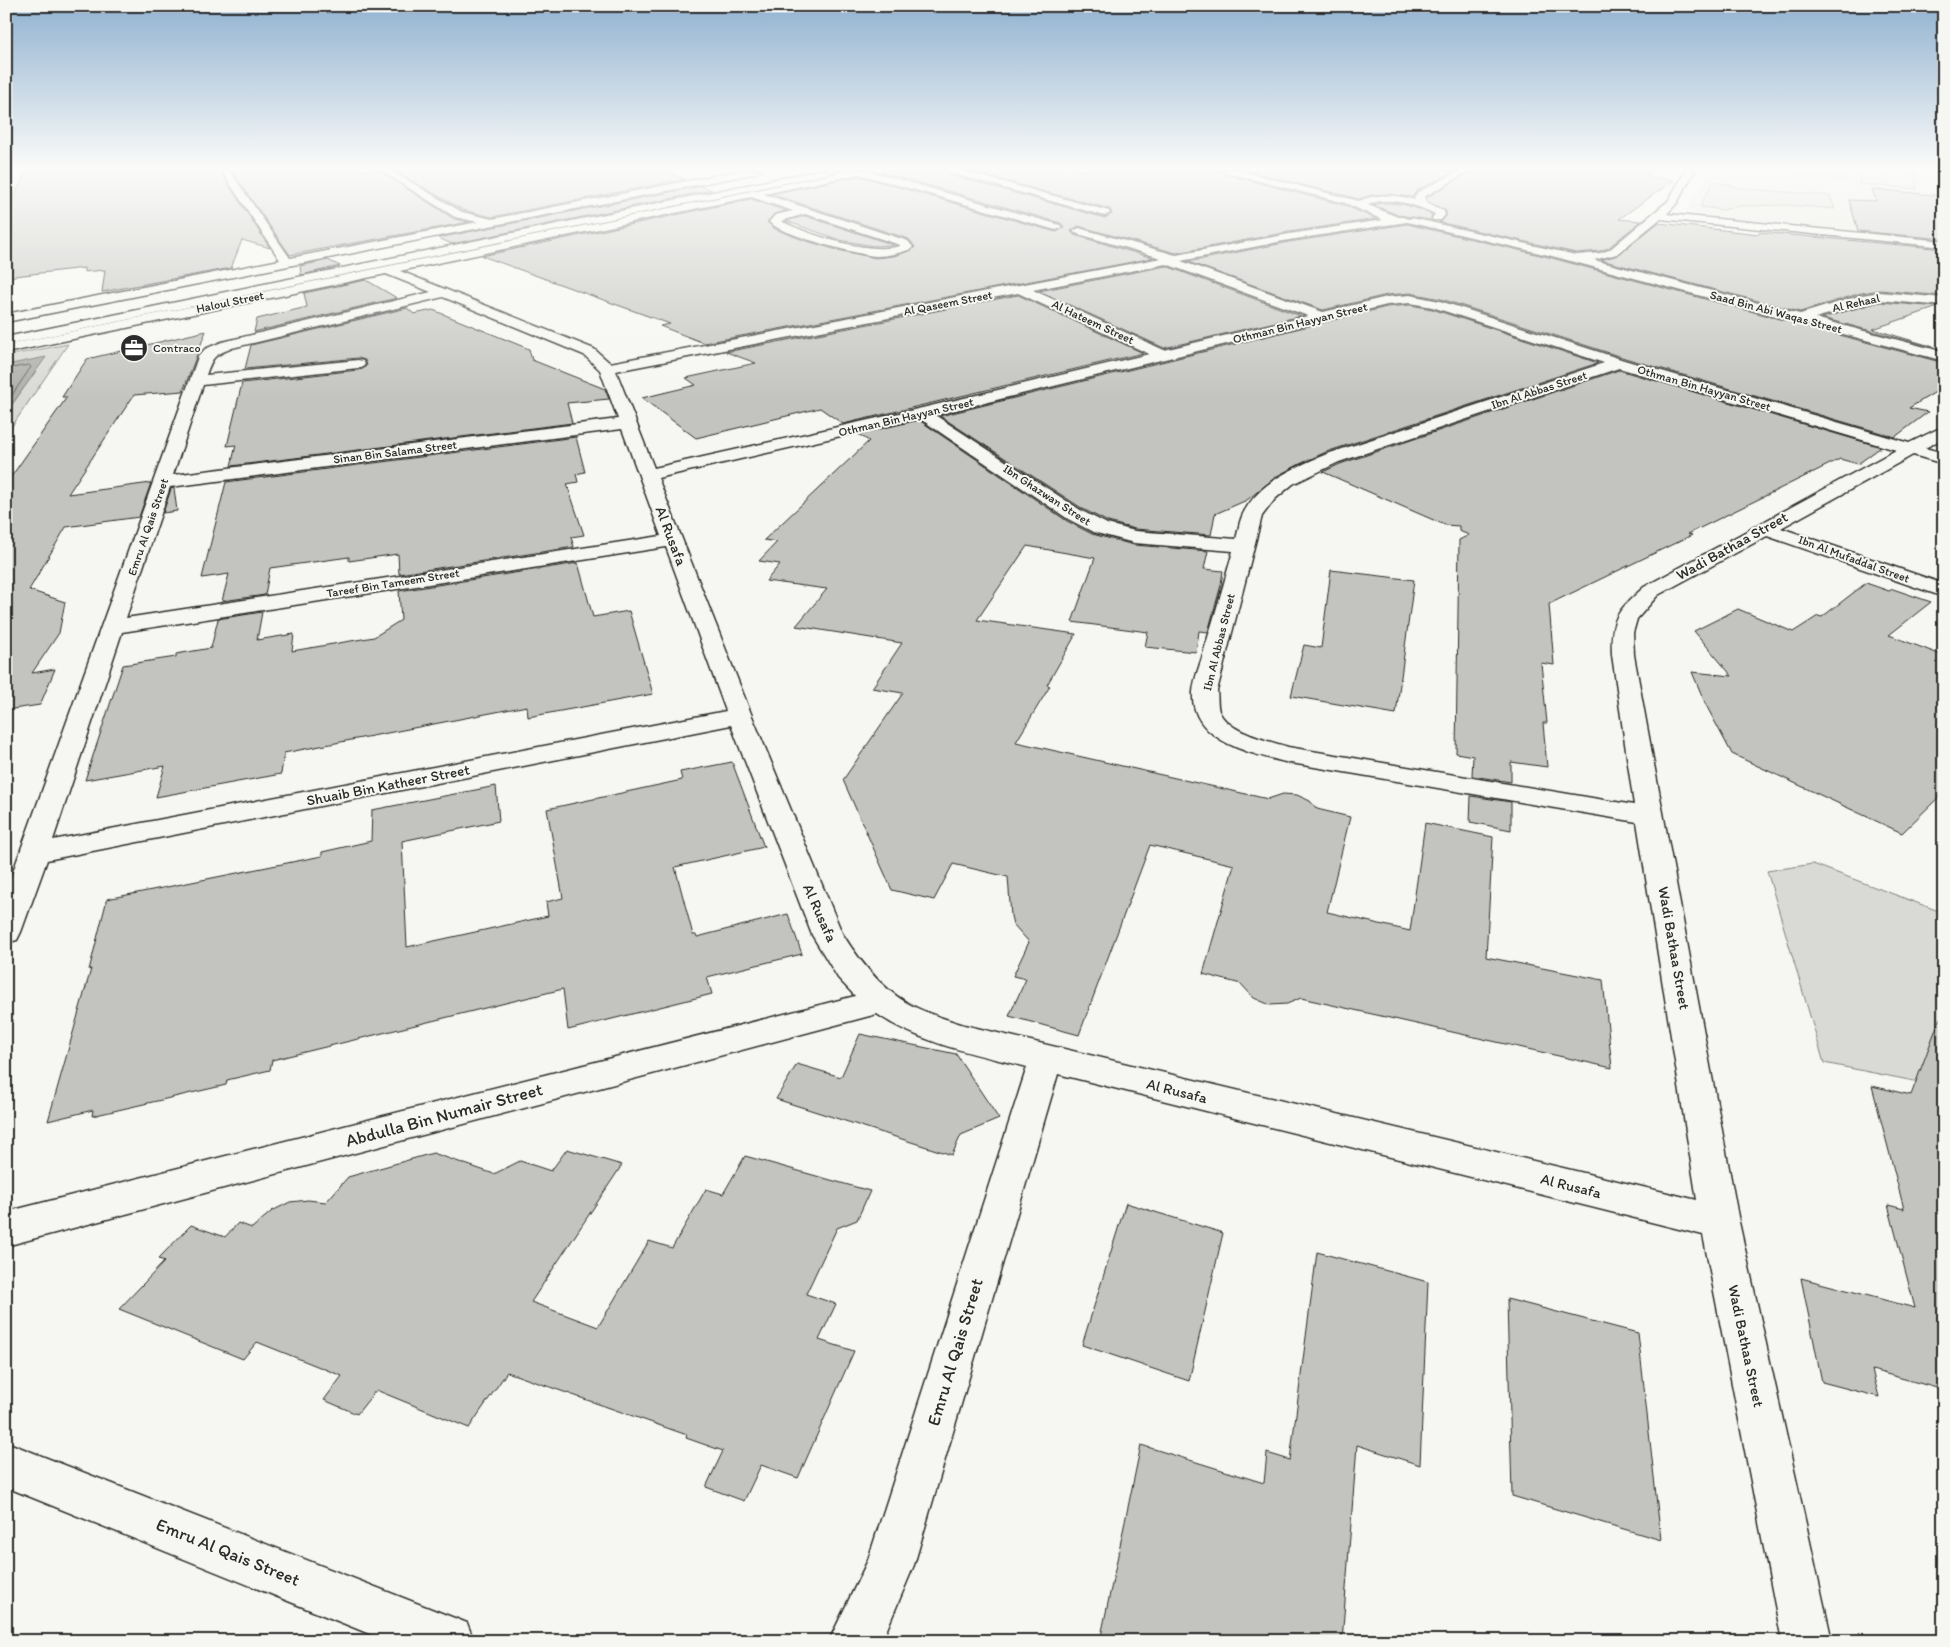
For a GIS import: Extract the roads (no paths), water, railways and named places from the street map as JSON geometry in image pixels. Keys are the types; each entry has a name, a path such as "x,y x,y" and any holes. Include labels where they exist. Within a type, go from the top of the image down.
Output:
{"street":[{"path":"278,247 288,262"},
{"name":"Haloul Street","path":"6,318 365,247"},
{"name":"Haloul Street","path":"6,328 407,247"},
{"name":"Haloul Street","path":"6,341 461,247"},
{"name":"Haloul Street","path":"6,350 497,247"},
{"path":"849,247 862,251 880,252 907,247"},
{"path":"1130,247 1172,260 1324,317"},
{"name":"Al Qaseem Street","path":"607,368 1239,247"},
{"name":"Saad Bin Abi Waqas Street","path":"1526,247 1550,252"},
{"name":"Saad Bin Abi Waqas Street","path":"1537,247 1573,259 1944,357"},
{"path":"1573,259 1601,256 1612,252 1619,247"},
{"path":"385,270 582,349 598,359 607,368"},
{"name":"Al Hateem Street","path":"1020,289 1166,356"},
{"name":"Emru Al Qais Street","path":"6,932 36,853 204,357 218,348 445,293"},
{"name":"Al Rehaal","path":"1798,319 1867,298 1880,296 1944,302"},
{"name":"Othman Bin Hayyan Street","path":"647,475 922,414 1387,301 1410,299 1423,301 1619,363 1944,459"},
{"name":"Ibn Al Abbas Street","path":"1619,363 1303,469 1281,482 1262,499 1252,516 1205,691 1208,714 1227,733 1250,744 1285,754 1651,816"},
{"path":"196,381 358,364"},
{"name":"Al Rusafa","path":"607,368 740,716 827,935 849,970 881,1001 904,1016 960,1037 1720,1222"},
{"name":"Ibn Ghazwan Street","path":"922,414 1075,515 1100,528 1134,537 1244,546"},
{"name":"Sinan Bin Salama Street","path":"163,482 628,423"},
{"name":"Wadi Bathaa Street","path":"1807,1641 1720,1222 1623,655 1622,633 1626,618 1651,591 1944,431"},
{"name":"Ibn Al Mufaddal Street","path":"1764,528 1944,591"},
{"name":"Tareef Bin Tameem Street","path":"113,627 673,540"},
{"name":"Shuaib Bin Katheer Street","path":"36,853 740,716"},
{"name":"Abdulla Bin Numair Street","path":"6,1228 881,1001"},
{"name":"Emru Al Qais Street","path":"854,1641 890,1565 1046,1059"},
{"name":"Emru Al Qais Street","path":"6,1464 449,1641"}],"water":[{"path":"46,357 6,413 6,365"}],"place":[{"name":"Contraco","path":"134,348"}]}
